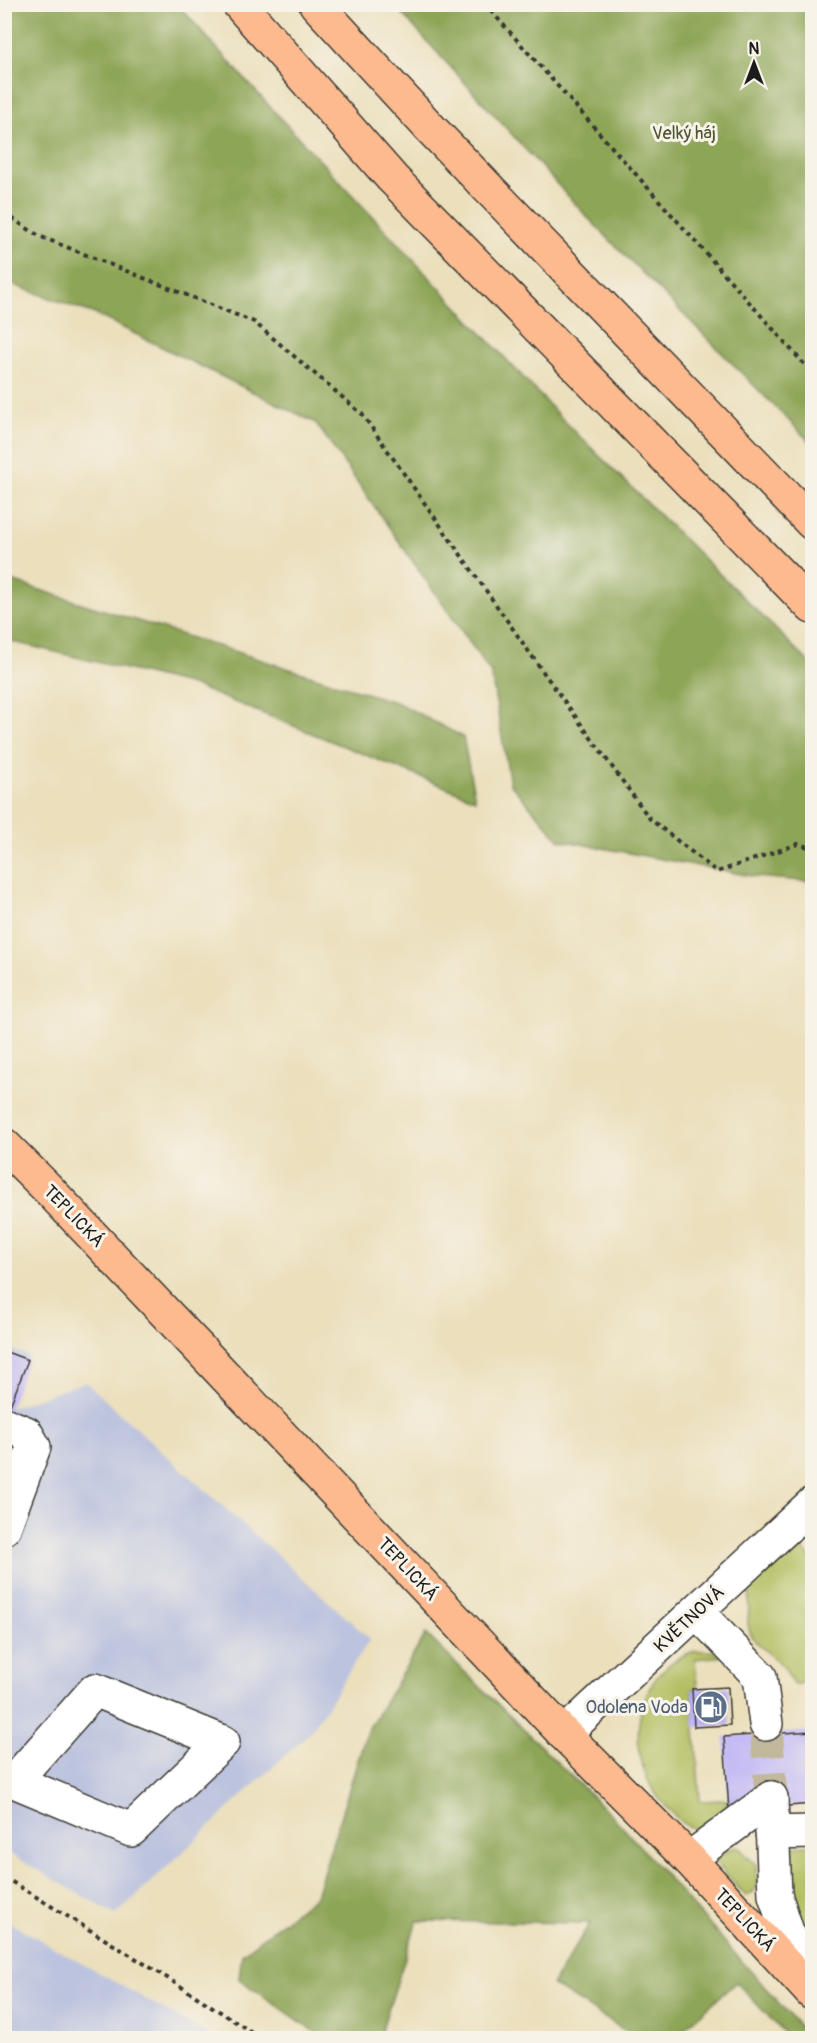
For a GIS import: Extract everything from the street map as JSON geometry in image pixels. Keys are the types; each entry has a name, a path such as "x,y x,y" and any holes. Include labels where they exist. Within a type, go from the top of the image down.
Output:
{"main road":[{"path":"239,4 392,178 813,607"},
{"path":"316,4 432,130 813,524"},
{"name":"TEPLICKÁ","path":"4,1145 564,1734 689,1859 808,1988"}],"street":[{"path":"4,1424 26,1433 34,1447 4,1528"},
{"name":"KVĚTNOVÁ","path":"564,1734 813,1504"},
{"path":"697,1612 760,1677 766,1724"},
{"path":"95,1690 223,1742 131,1830 9,1779 95,1690"},
{"path":"689,1859 771,1798 775,1895 808,1988"},
{"path":"772,1833 813,1832"}],"path":[{"path":"485,4 813,373"},
{"path":"4,213 39,236 254,322 362,414 650,819 717,872 798,844 813,848"},
{"path":"4,1877 261,2038"}],"shaded area":[{"path":"5,1348 28,1355 10,1408 85,1382 370,1639 311,1731 116,1915 5,1851"},
{"path":"5,1920 214,2038 5,2038"}],"green space":[{"path":"5,4 178,5 282,120 565,422 812,665 812,882 757,877 560,840 510,784 491,673 316,423 95,314 5,282"},
{"name":"Velký háj","path":"394,5 812,5 812,444 587,217"},
{"path":"5,579 398,703 463,737 475,799 192,685 5,640"},
{"path":"798,1543 812,1560 812,1694 804,1682 794,1685 784,1667 755,1641 748,1623 750,1589"},
{"path":"426,1634 619,1823 810,2038 789,2038 736,1982 674,2038 637,2038 552,1985 590,1923 417,1921 379,2038 324,2038 239,1979 242,1954 316,1896 367,1731"},
{"path":"695,1651 714,1652 724,1656 695,1659 697,1688 692,1689 700,1801 727,1800 728,1813 711,1824 699,1828 687,1826 681,1822 655,1793 642,1763 639,1744 639,1724 650,1687 661,1672 676,1660"},
{"path":"812,1845 812,1937 789,1901 789,1846"},
{"path":"737,1846 756,1865 756,1887 751,1894 746,1896 715,1862 720,1854"}],"building":[{"path":"4,1351 28,1360 4,1421"},
{"name":"Odolena Voda","path":"728,1687 730,1725 694,1727 692,1689"},
{"path":"812,1731 812,1804 729,1811 724,1737"}],"tunnel":[{"path":"766,1724 771,1798"}],"place":[{"name":"Odolena Voda","path":"711,1707"}]}
